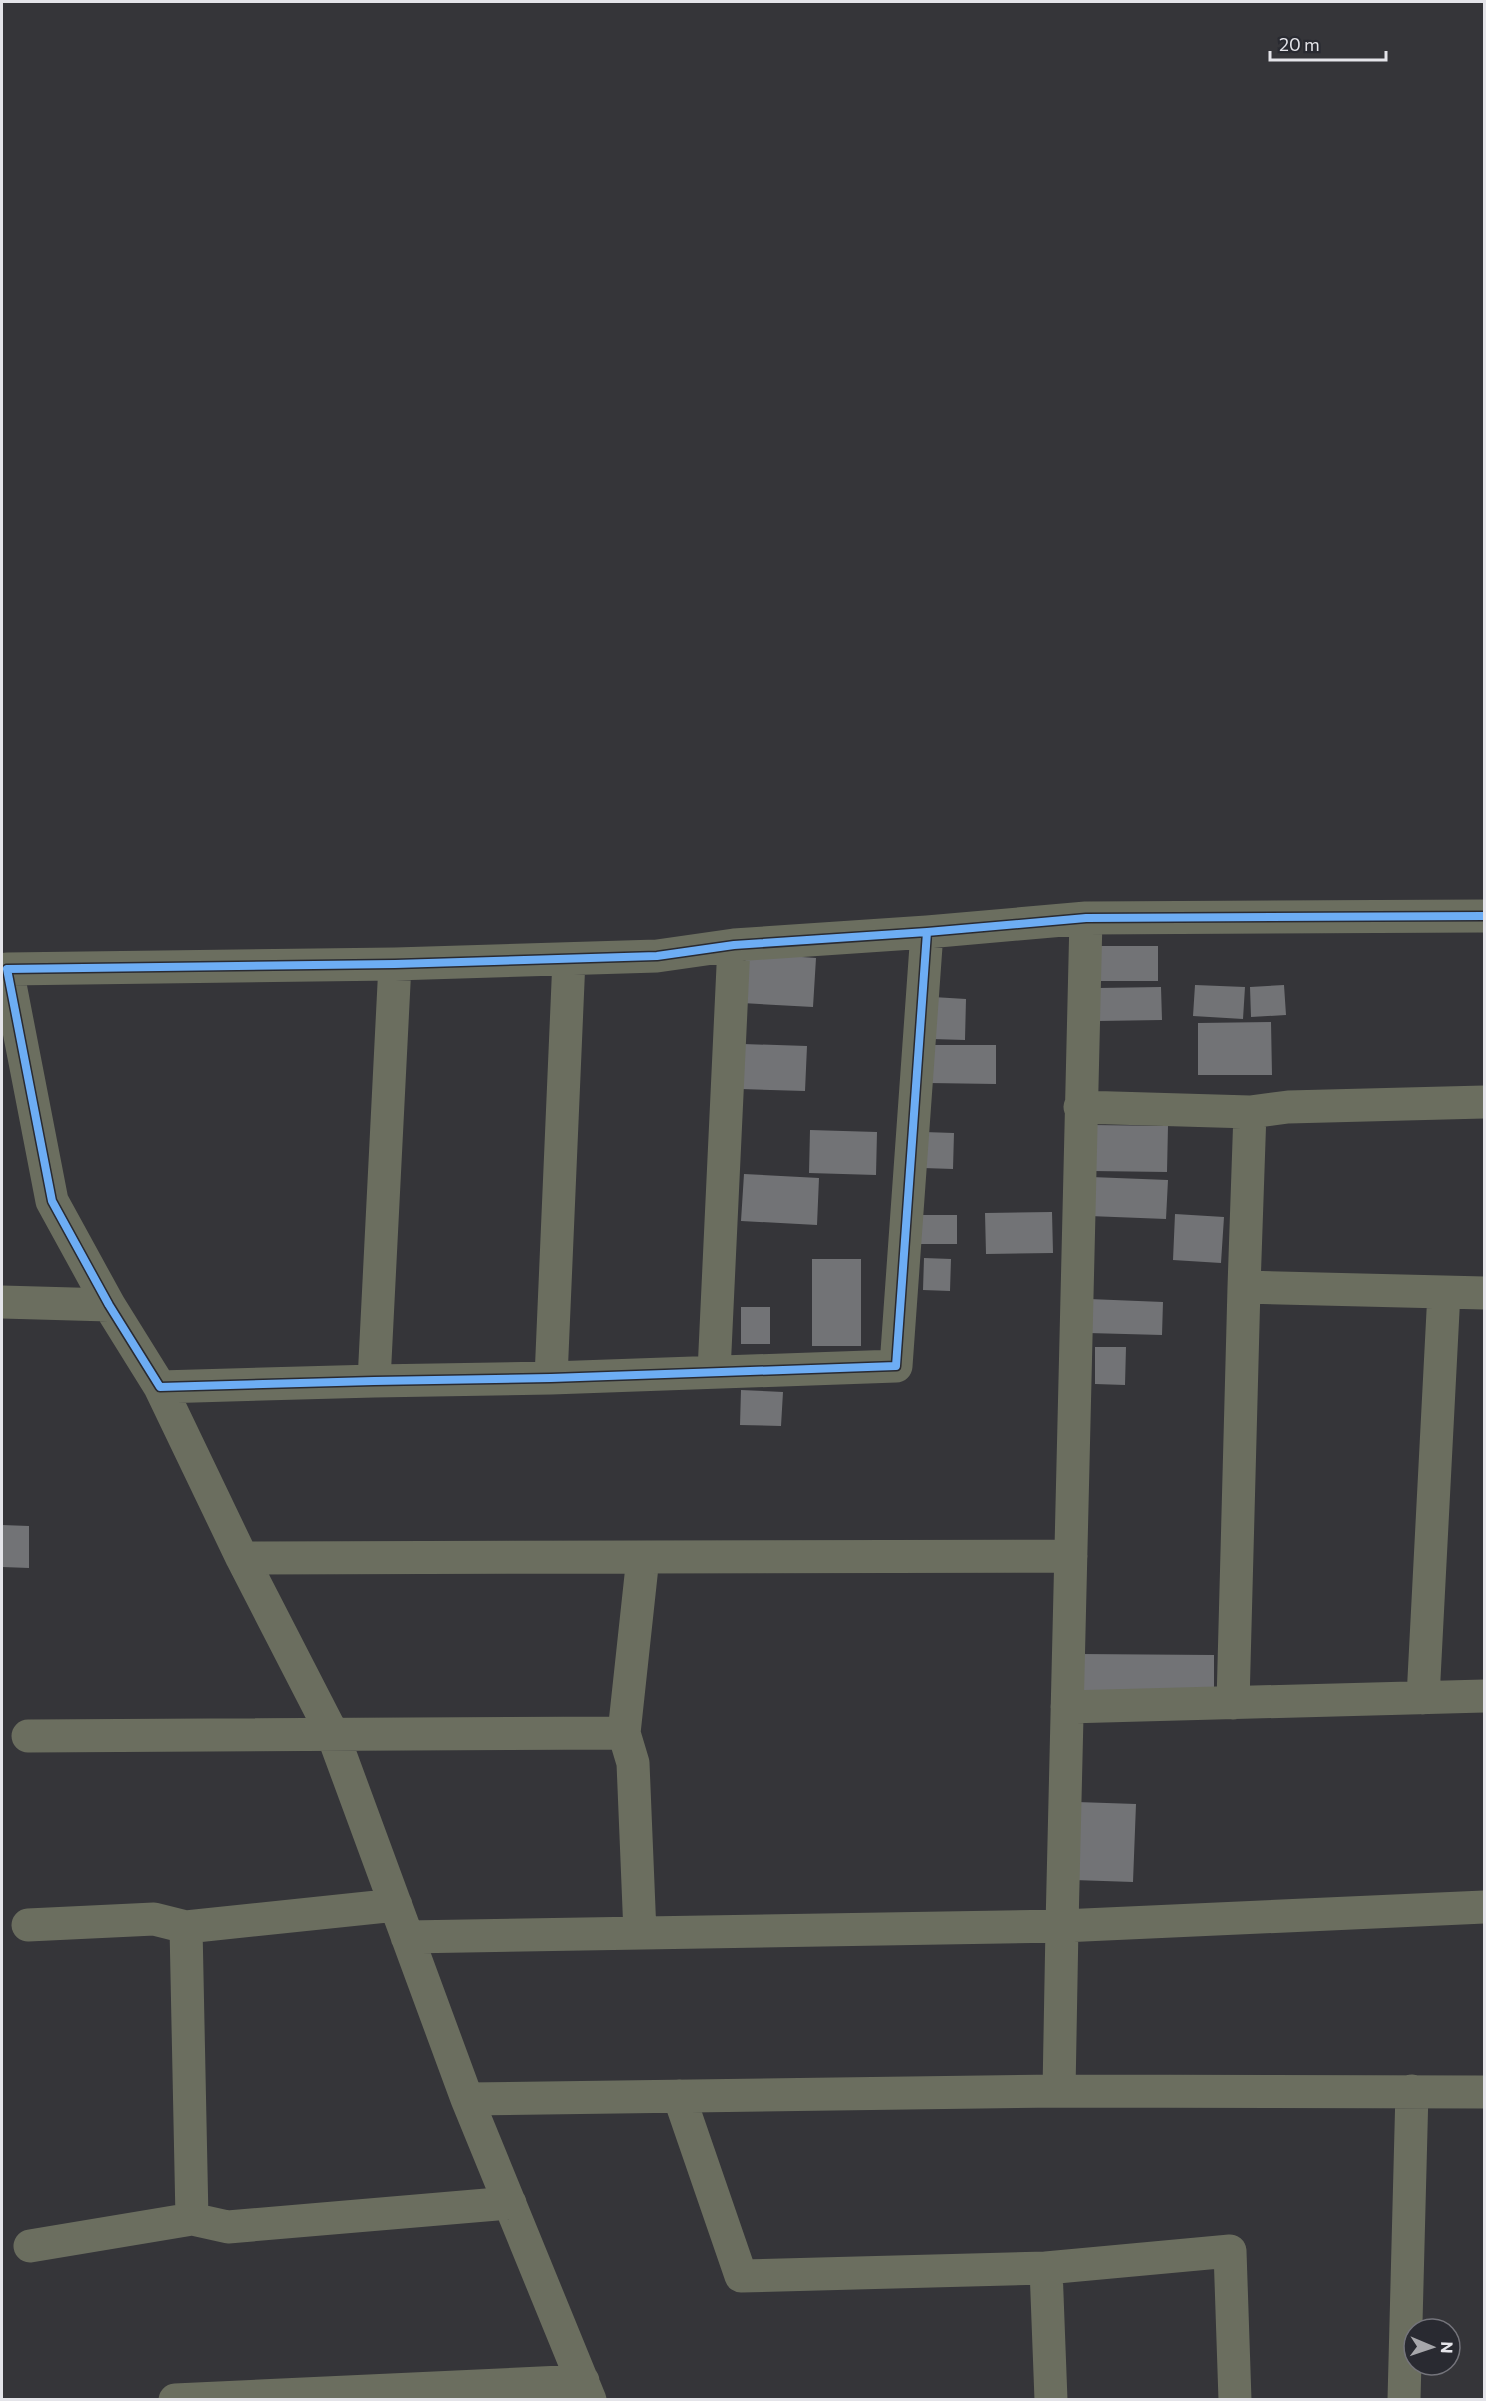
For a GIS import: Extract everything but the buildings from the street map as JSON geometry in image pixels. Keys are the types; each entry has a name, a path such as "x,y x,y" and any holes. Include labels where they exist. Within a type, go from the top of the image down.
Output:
{"street":[{"path":"175,2400 586,2390 467,2099 333,1735 242,1558 160,1387 109,1305 52,1202 7,969 396,964 657,956 734,945 1086,918 1485,916"},
{"path":"1059,2091 1086,918"},
{"path":"160,1387 551,1378 896,1366 927,932"},
{"path":"714,1372 734,945"},
{"path":"551,1378 568,959"},
{"path":"374,1381 396,964"},
{"path":"1080,1107 1250,1112 1288,1107 1485,1102"},
{"path":"1233,1704 1250,1112"},
{"path":"1244,1287 1485,1293"},
{"path":"1423,1698 1444,1292"},
{"path":"2,1302 109,1305"},
{"path":"242,1558 1071,1556"},
{"path":"640,1933 633,1763 624,1733 643,1557"},
{"path":"1067,1707 1485,1696"},
{"path":"28,1736 624,1733"},
{"path":"28,1924 153,1919 186,1927 396,1905"},
{"path":"407,1937 1062,1926 1485,1907"},
{"path":"186,1927 192,2219"},
{"path":"467,2099 1059,2091 1485,2091"},
{"path":"1404,2400 1412,2091"},
{"path":"679,2096 741,2276 1046,2268 1230,2251 1235,2400"},
{"path":"30,2246 192,2219 228,2227 510,2203"},
{"path":"1046,2268 1052,2400"}],"cycle path":[{"path":"927,932 896,1366 551,1378 160,1387 109,1305 52,1201 7,969 395,964 657,956 734,945 1086,918 1484,916"}]}
